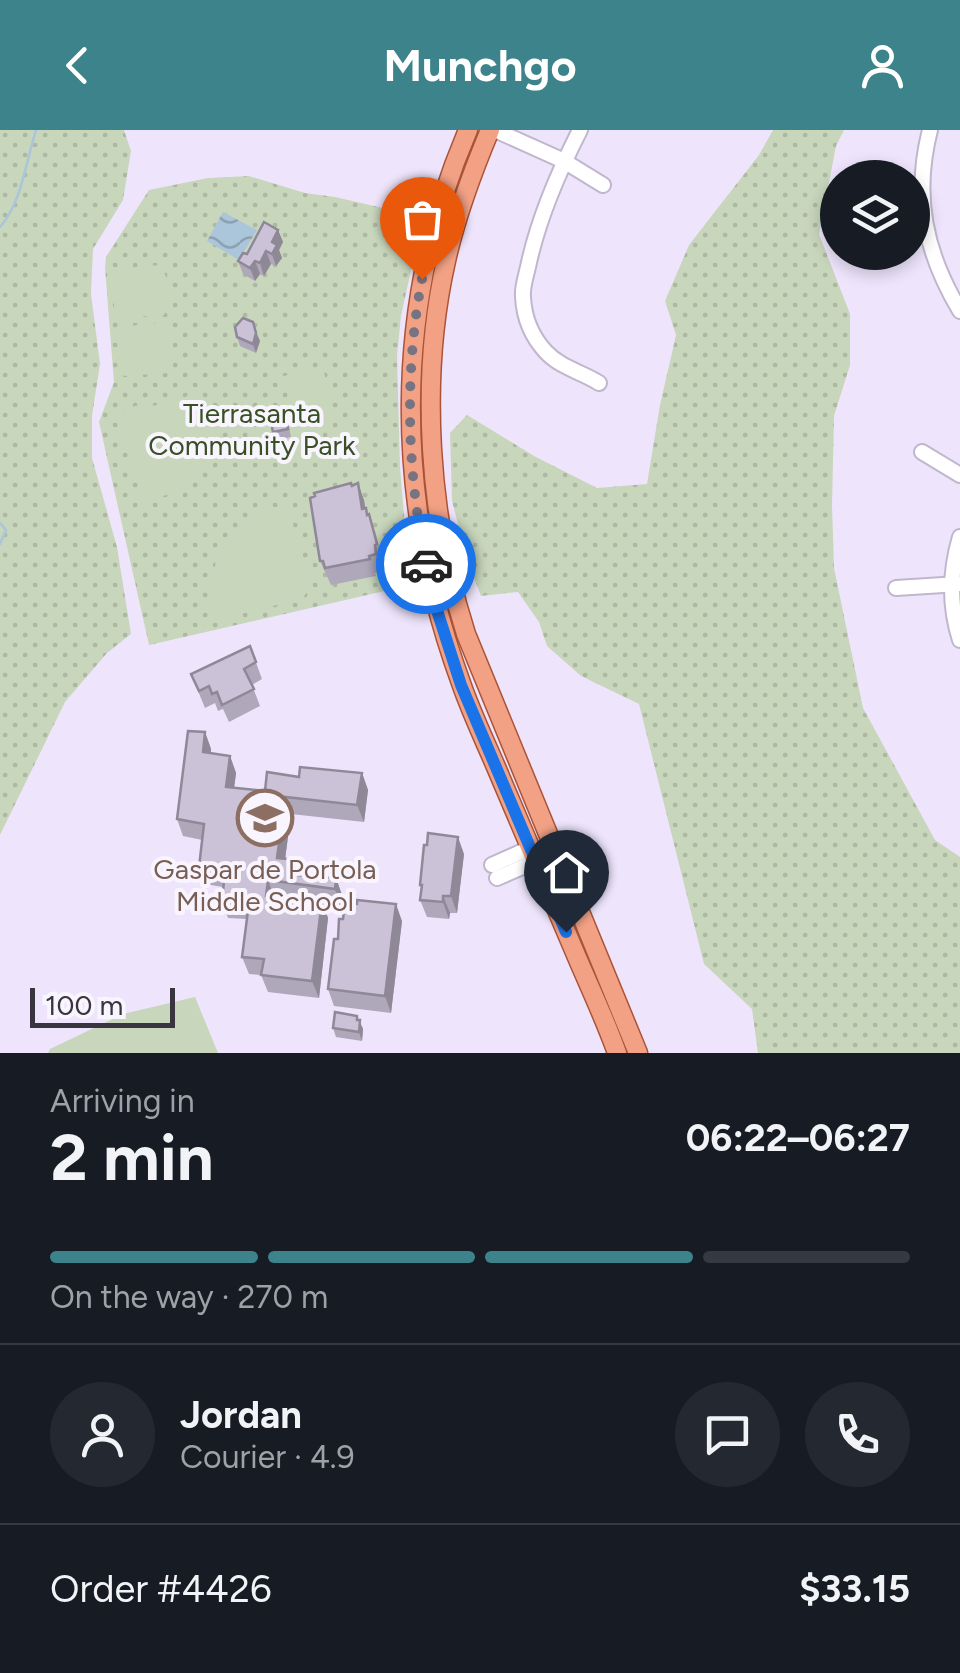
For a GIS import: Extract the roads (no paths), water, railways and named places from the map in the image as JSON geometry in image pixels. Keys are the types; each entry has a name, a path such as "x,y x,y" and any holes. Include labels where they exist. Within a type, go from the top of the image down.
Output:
{"main road":[{"path":"468,130 439,206 414,330 410,413 420,534 461,685 617,1053"},
{"path":"492,130 458,212 434,332 431,413 442,538 452,592 484,681 638,1053"},
{"path":"418,300 431,314 434,332"}],"street":[{"path":"492,130 564,161 604,185"},
{"path":"580,130 534,240 522,293 530,330 546,353 599,384"},
{"path":"930,130 921,179 924,220 946,288 960,311"},
{"path":"922,452 960,475"},
{"path":"960,537 954,557 955,623 960,640"},
{"path":"896,588 956,584"},
{"path":"494,871 521,852 532,854 551,845"}],"water":[{"path":"223,212 257,230 239,260 207,241"}],"waterway":[{"path":"0,227 18,193 36,130"},
{"path":"0,523 6,530 0,544"}],"place":[{"name":"Gaspar de Portola Middle School","path":"265,818"}],"park label":[{"name":"Tierrasanta Community Park","path":"252,429"}]}
